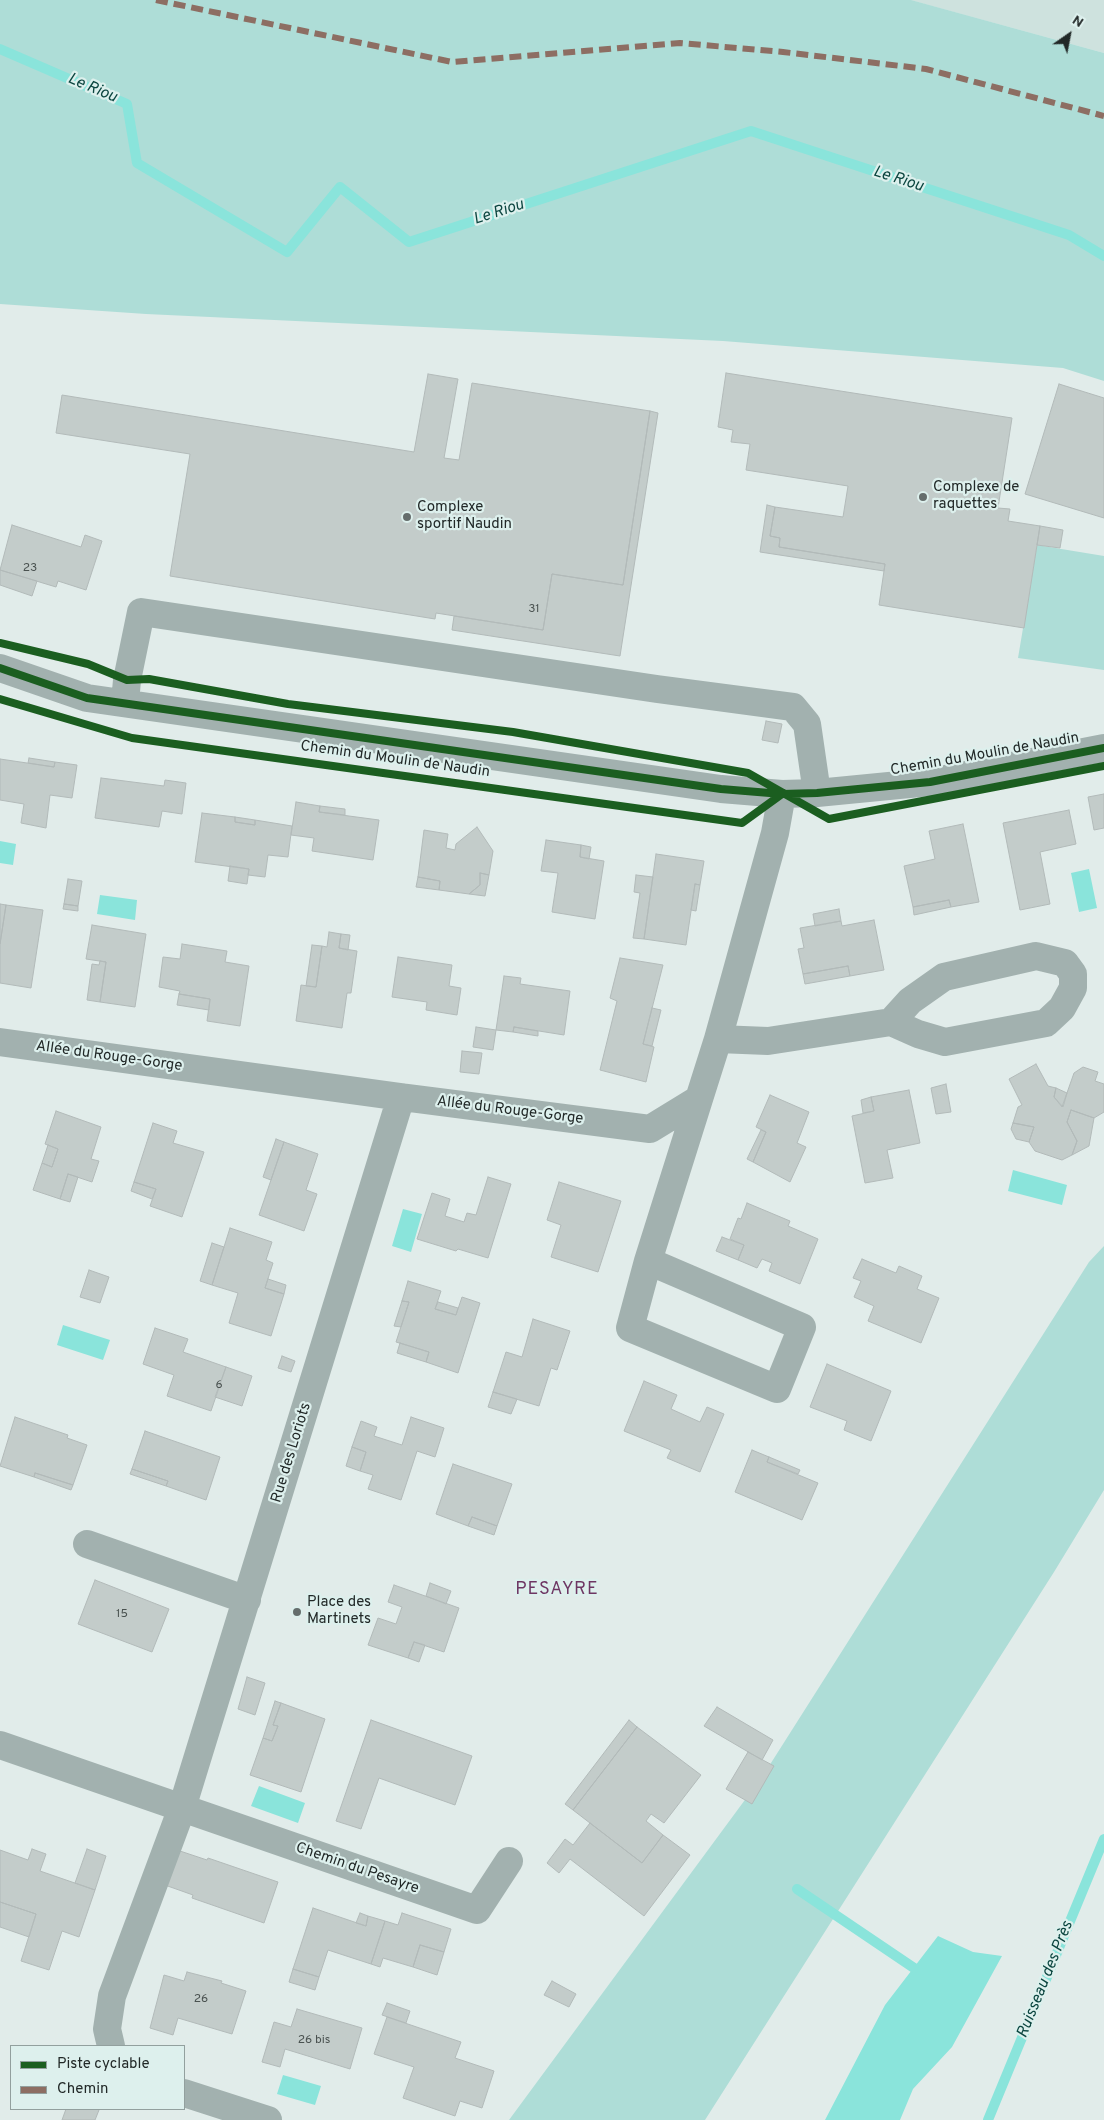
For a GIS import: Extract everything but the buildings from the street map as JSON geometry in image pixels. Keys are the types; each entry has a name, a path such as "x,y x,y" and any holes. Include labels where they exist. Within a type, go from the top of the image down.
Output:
{"street":[{"path":"125,703 127,680 141,612 657,689 793,707 807,724 817,794"},
{"name":"Chemin du Moulin de Naudin","path":"0,668 87,698 721,789 782,794 817,794 930,782 1104,748"},
{"path":"648,1261 802,1327 777,1389 630,1328 648,1261 718,1038 775,833 782,794"},
{"path":"718,1038 768,1041 891,1022 945,1042 1046,1023 1062,1008 1073,988 1073,974 1065,963 1036,956 944,977 910,1001 891,1022"},
{"name":"Allée du Rouge-Gorge","path":"0,1042 650,1129 699,1099"},
{"name":"Rue des Loriots","path":"182,1808 401,1097"},
{"path":"87,1544 247,1600"},
{"name":"Chemin du Pesayre","path":"0,1745 477,1910 509,1862"},
{"path":"111,2045 108,2029 112,1996 182,1808"},
{"path":"185,2093 268,2120"}],"shaded area":[{"path":"0,0 911,0 1104,53 1104,381 1063,368 723,341 146,314 0,304"},
{"path":"910,0 1104,0 1104,53"},
{"path":"1037,545 1104,556 1104,670 1018,658"},
{"path":"1104,1246 1104,1490 1054,1572 705,2120 509,2120 764,1774 1089,1262"}],"water":[{"path":"0,841 16,844 13,865 0,863"},
{"path":"1089,869 1097,908 1079,912 1071,873"},
{"path":"100,895 137,900 135,920 97,914"},
{"path":"1013,1170 1067,1185 1062,1205 1008,1191"},
{"path":"403,1209 422,1214 411,1252 392,1246"},
{"path":"63,1325 110,1340 103,1360 57,1345"},
{"path":"259,1786 305,1803 298,1823 251,1806"},
{"path":"938,1936 973,1952 1002,1956 952,2047 913,2089 900,2120 825,2120 885,2005"},
{"path":"283,2075 321,2086 315,2105 277,2094"}],"waterway":[{"name":"Le Riou","path":"0,49 127,104 137,163 287,252 340,187 409,242 751,131 1069,235 1104,256"},
{"name":"Ruisseau des Près","path":"988,2120 1104,1839"},
{"path":"797,1889 914,1968"}],"marked path":[{"path":"156,0 452,62 680,43 783,52 926,69 1104,116"}],"cycle path":[{"path":"0,643 88,664 127,680 149,679 288,704 513,732 748,773 829,819 1104,766"},
{"path":"0,668 87,698 721,789 782,794 817,793 930,782 1104,748"},
{"path":"0,699 132,738 742,823 782,794"}],"place":[{"name":"Complexe de raquettes","path":"923,497"},
{"name":"Complexe sportif Naudin","path":"407,517"},
{"name":"Place des Martinets","path":"297,1612"}],"district":[{"name":"PESAYRE","path":"557,1590"}]}
